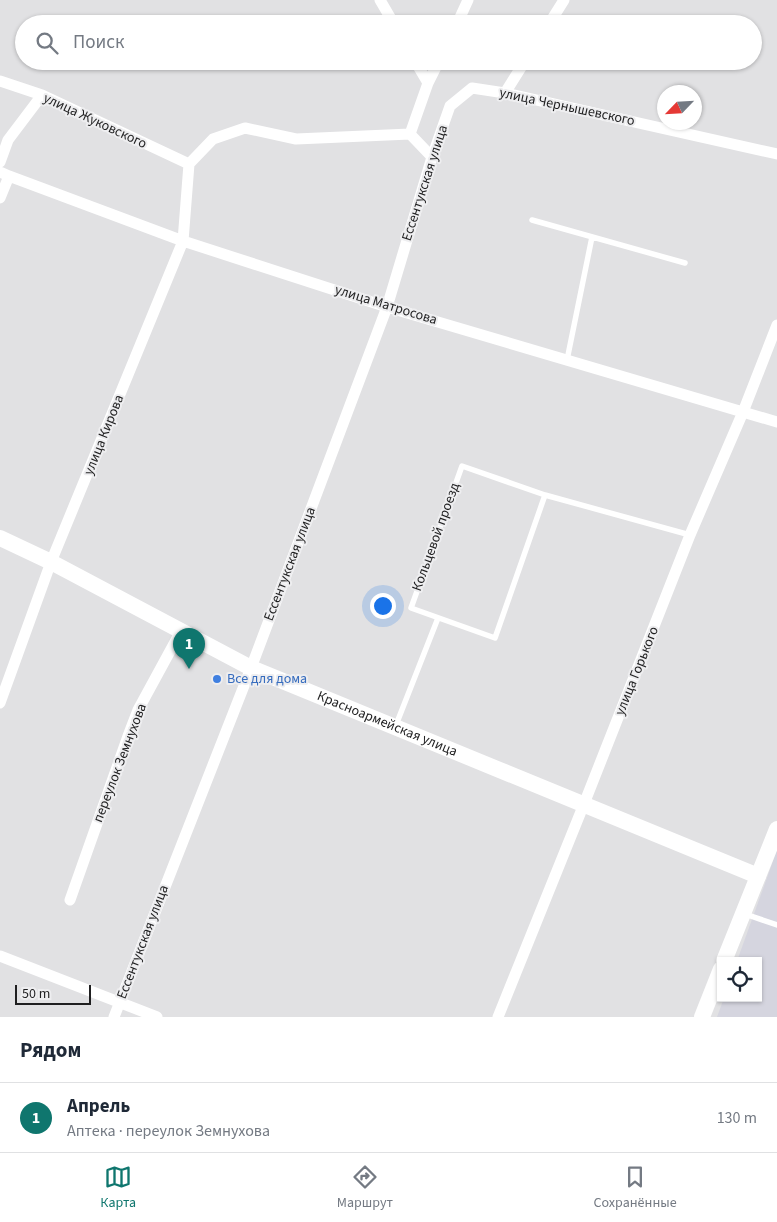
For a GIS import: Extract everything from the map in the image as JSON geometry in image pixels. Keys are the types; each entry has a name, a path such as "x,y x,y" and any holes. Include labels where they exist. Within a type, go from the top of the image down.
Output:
{"street":[{"path":"380,0 389,15"},
{"path":"460,15 468,0"},
{"path":"555,15 564,0"},
{"path":"420,70 428,83"},
{"path":"410,134 434,70"},
{"path":"505,93 519,70"},
{"name":"улица Жуковского","path":"0,81 42,95 189,164"},
{"name":"улица Чернышевского","path":"450,106 472,88 505,93 777,154"},
{"path":"0,162 8,140 42,95"},
{"name":"Ессентукская улица","path":"114,1017 251,668 387,307 432,158 450,106"},
{"path":"189,164 213,138 246,128 296,139 410,134"},
{"path":"410,134 432,158"},
{"name":"улица Кирова","path":"0,703 52,562 184,241 189,164"},
{"path":"0,198 4,174"},
{"name":"улица Матросова","path":"4,174 184,241 387,307 777,422"},
{"name":"улица Горького","path":"498,1017 690,535 743,412 777,325"},
{"name":"Красноармейская улица","path":"0,538 52,562 251,668 758,876"},
{"name":"переулок Земнухова","path":"70,900 138,710 181,631"},
{"path":"726,957 777,828"},
{"path":"0,956 157,1017"},
{"path":"702,1017 717,979"}],"lane":[{"path":"532,220 685,263"},
{"path":"566,360 592,237"},
{"name":"Кольцевой проезд","path":"545,495 495,638 411,608 462,466 545,495 690,535"},
{"path":"395,727 438,618"},
{"path":"743,913 777,925"}],"shaded area":[{"path":"777,850 777,1017 717,1017 723,1002 762,1002 762,957 738,957"}],"place":[{"name":"Апрель","path":"189,669"},
{"name":"Все для дома","path":"217,679"}]}
